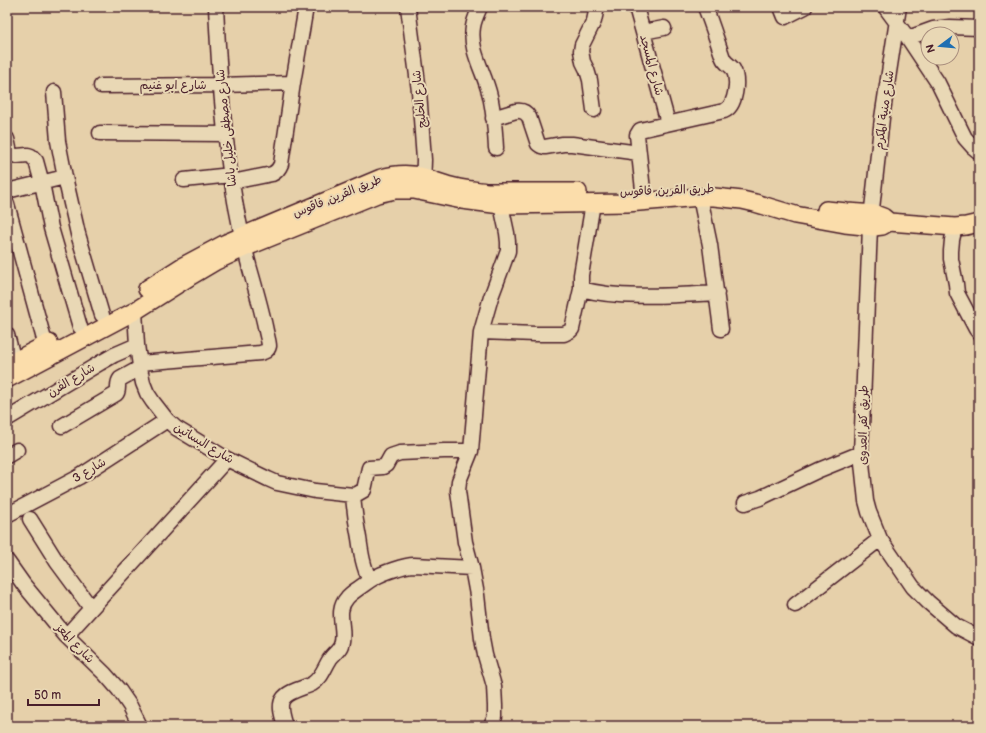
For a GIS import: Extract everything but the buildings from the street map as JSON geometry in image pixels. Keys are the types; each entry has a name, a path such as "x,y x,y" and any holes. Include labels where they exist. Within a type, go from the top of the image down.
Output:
{"main road":[{"name":"طريق القرين, فاقوس","path":"7,379 80,327 130,301 197,258 377,194 395,190 409,190 423,185 462,200 500,199 529,205 561,198 632,195 700,197 742,200 769,206 795,215 839,223 871,220"},
{"name":"طريق القرين, فاقوس","path":"561,198 593,203 632,195 698,187 727,188 770,195 822,210 847,212 871,220 878,226 889,222 955,227 979,223"},
{"name":"طريق القرين, فاقوس","path":"10,363 47,351 135,311 216,261 243,242"}],"street":[{"name":"شارع مصطفى خليل باشا","path":"140,365 260,353 267,350 269,344 243,242 231,179 220,85 216,7"},
{"path":"184,180 231,179 272,174 277,172 280,168 306,7"},
{"name":"شارع الخليج","path":"408,7 419,91 424,160 423,185"},
{"path":"480,7 475,18 473,41 478,64 488,88 492,105 496,148"},
{"path":"594,110 590,80 583,62 581,51 582,45 594,21 597,7"},
{"name":"شارع المسجد","path":"638,7 643,32 668,124"},
{"path":"632,195 639,153 637,135 640,130 724,112 731,106 736,85 735,74 732,68 724,60 716,34 705,7"},
{"path":"783,12 805,7"},
{"path":"885,7 938,83 965,138 979,152"},
{"name":"شارع منية المكرم","path":"871,220 882,118 899,7"},
{"path":"908,38 933,29 944,27 957,26 979,28"},
{"path":"643,32 664,28"},
{"name":"شارع ابو غنيم","path":"101,86 220,85 293,82"},
{"path":"54,92 58,141 65,177 78,234 102,315"},
{"path":"493,118 516,111 526,113 529,117 538,144 545,147 572,144 639,153"},
{"path":"100,133 226,134"},
{"path":"7,139 10,153 17,156 28,155 36,160 51,228 80,327"},
{"path":"7,191 65,177"},
{"path":"700,197 710,245 717,293 720,329"},
{"path":"491,726 495,717 494,686 482,639 477,596 465,542 458,481 471,451 481,332 491,297 508,251 507,233 500,199"},
{"path":"481,332 535,334 564,334 570,332 581,290 581,275 593,203"},
{"path":"7,204 47,351"},
{"name":"طريق كفر العدوى","path":"871,220 861,453 866,500 869,512 880,539 913,587 956,626 979,638"},
{"path":"955,227 952,240 951,259 956,288 979,333"},
{"path":"581,290 594,293 639,296 717,293"},
{"name":"شارع البساتين","path":"135,311 137,346 143,383 153,402 167,420 176,428 227,458 268,479 282,484 315,491 353,494"},
{"path":"7,335 10,363"},
{"name":"شارع الفرن","path":"7,418 114,355 137,346"},
{"path":"62,426 116,394 120,380 140,365"},
{"name":"شارع 3","path":"7,515 79,477 167,420"},
{"path":"370,580 362,555 354,510 353,494 357,494 364,490 369,468 383,467 394,454 410,452 471,451"},
{"path":"744,503 760,498 819,470 861,453"},
{"path":"66,636 227,458"},
{"path":"30,519 57,562 91,608"},
{"path":"794,605 880,539"},
{"name":"شارع المعز","path":"7,561 24,586 66,636 105,674 119,690 130,706 140,726"},
{"path":"285,726 280,704 283,698 287,694 318,680 330,659 341,647 343,640 341,614 344,601 348,596 370,580 408,565 472,568"}]}
